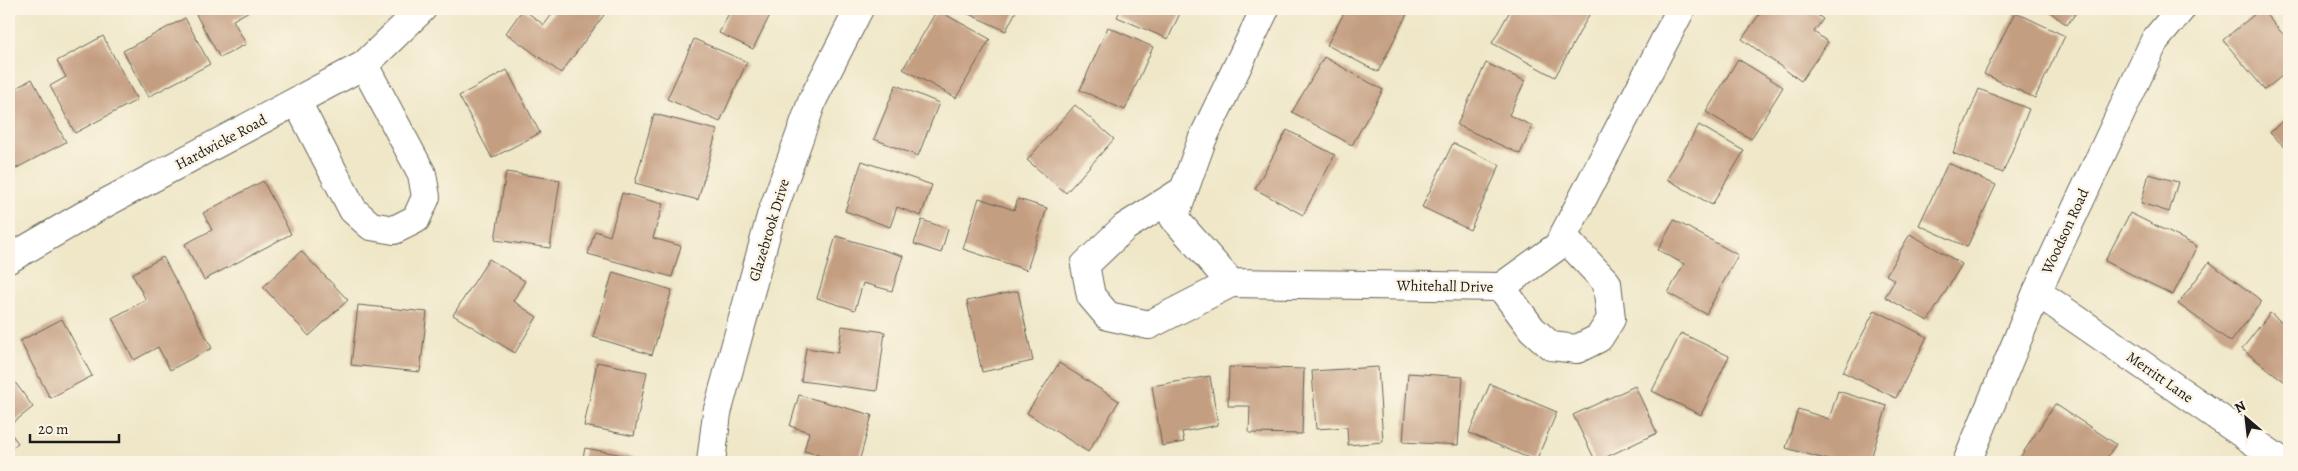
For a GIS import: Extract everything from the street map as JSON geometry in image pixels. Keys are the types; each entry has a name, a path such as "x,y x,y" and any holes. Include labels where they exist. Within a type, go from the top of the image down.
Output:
{"street":[{"name":"Hardwicke Road","path":"9,259 100,206 364,65 422,9"},
{"name":"Glazebrook Drive","path":"711,462 717,413 771,216 813,99 859,9"},
{"path":"1184,190 1125,227 1085,265 1091,296 1108,316 1149,325 1231,283 1174,218 1207,130 1266,9"},
{"name":"Whitehall Drive","path":"1231,283 1501,287 1558,246 1681,9"},
{"name":"Woodson Road","path":"1967,462 2037,292 2155,40 2181,9"},
{"path":"296,102 353,210 370,226 394,230 416,219 426,198 422,174 364,65"},
{"path":"1501,287 1532,329 1551,346 1577,349 1599,338 1611,319 1607,283 1564,236"},
{"name":"Merritt Lane","path":"2037,292 2283,462"}],"building":[{"path":"193,9 253,9 233,20 246,44 220,58"},
{"path":"523,9 544,25 556,9 596,9 604,15 561,73 506,33"},
{"path":"721,9 773,9 753,49 719,33 729,13"},
{"path":"958,9 1017,9 1006,31"},
{"path":"1121,9 1182,9 1168,39 1117,17"},
{"path":"1346,9 1409,10 1378,72 1327,45"},
{"path":"1511,9 1579,9 1589,15 1555,77 1492,43"},
{"path":"1763,9 1809,9 1823,19 1814,32 1828,42 1801,81 1742,39"},
{"path":"2046,9 2079,9 2067,25"},
{"path":"2261,9 2289,41 2289,70 2265,90 2223,40"},
{"path":"937,10 990,39 956,98 903,69"},
{"path":"2015,12 2065,36 2035,98 1984,74"},
{"path":"185,18 210,64 148,97 123,51"},
{"path":"1108,27 1153,47 1125,110 1080,90"},
{"path":"103,36 137,100 75,133 50,86 66,77 57,61"},
{"path":"694,39 747,62 720,122 667,99"},
{"path":"1324,57 1383,90 1352,145 1292,112"},
{"path":"1738,59 1783,87 1751,139 1706,112"},
{"path":"1486,63 1525,81 1509,115 1533,126 1520,154 1457,125"},
{"path":"507,70 540,133 492,158 459,96"},
{"path":"32,79 66,142 9,172 9,92"},
{"path":"896,85 939,103 918,156 874,139"},
{"path":"1979,89 2029,109 2003,173 1953,153"},
{"path":"1075,105 1114,139 1066,193 1027,160"},
{"path":"654,114 717,130 698,200 635,183"},
{"path":"2289,114 2289,151 2270,133"},
{"path":"1699,125 1744,151 1712,205 1667,179"},
{"path":"1287,130 1335,155 1303,215 1255,189"},
{"path":"1453,143 1500,165 1470,230 1422,207"},
{"path":"862,161 932,185 921,216 897,207 890,227 845,211"},
{"path":"1948,163 1996,185 1967,247 1919,225"},
{"path":"506,172 560,180 550,248 495,240"},
{"path":"2149,174 2178,182 2169,212 2141,203"},
{"path":"263,181 291,234 204,280 185,244 212,230 203,213"},
{"path":"622,193 663,204 653,238 681,246 672,277 588,254 595,231 610,236"},
{"path":"979,198 1014,210 1018,199 1047,208 1027,270 963,249"},
{"path":"2130,213 2197,246 2173,295 2105,261"},
{"path":"922,220 948,229 941,253 914,244"},
{"path":"1674,220 1738,255 1706,314 1668,293 1684,264 1658,250"},
{"path":"1910,234 1962,264 1928,321 1885,297 1895,280 1886,275"},
{"path":"836,236 903,256 892,291 863,283 855,310 817,298"},
{"path":"301,251 348,300 309,336 263,287"},
{"path":"163,257 212,348 170,370 158,347 134,360 112,318 146,300 132,274"},
{"path":"489,259 525,281 513,301 537,317 515,353 453,315"},
{"path":"2209,262 2262,301 2231,342 2178,304"},
{"path":"613,272 672,290 652,355 593,337"},
{"path":"1018,291 1033,361 982,372 967,301"},
{"path":"358,305 427,312 420,372 351,365"},
{"path":"1875,310 1927,337 1896,398 1843,372"},
{"path":"2270,313 2289,328 2289,385 2242,349"},
{"path":"62,319 92,376 50,398 20,341"},
{"path":"842,326 885,332 877,391 801,381 806,348 838,353"},
{"path":"1681,333 1729,356 1701,415 1652,391"},
{"path":"597,362 647,372 634,436 584,426"},
{"path":"1059,363 1119,401 1088,452 1027,413"},
{"path":"1229,367 1304,369 1302,434 1249,433 1250,406 1228,406"},
{"path":"1378,367 1383,442 1348,445 1347,427 1316,429 1312,371"},
{"path":"1408,373 1463,377 1458,445 1403,442"},
{"path":"9,374 33,407 9,426"},
{"path":"1210,376 1218,425 1182,432 1184,442 1162,446 1152,386"},
{"path":"1490,384 1557,412 1536,461 1469,433"},
{"path":"1635,386 1657,433 1596,462 1573,415"},
{"path":"1838,391 1887,406 1870,462 1835,462 1786,448 1798,409 1829,419"},
{"path":"799,395 872,415 859,462 844,462 804,451 809,432 790,426"},
{"path":"2055,404 2116,444 2104,462 2017,462"},
{"path":"9,431 18,443 9,450"},
{"path":"585,448 640,458 639,462 582,462"}]}
